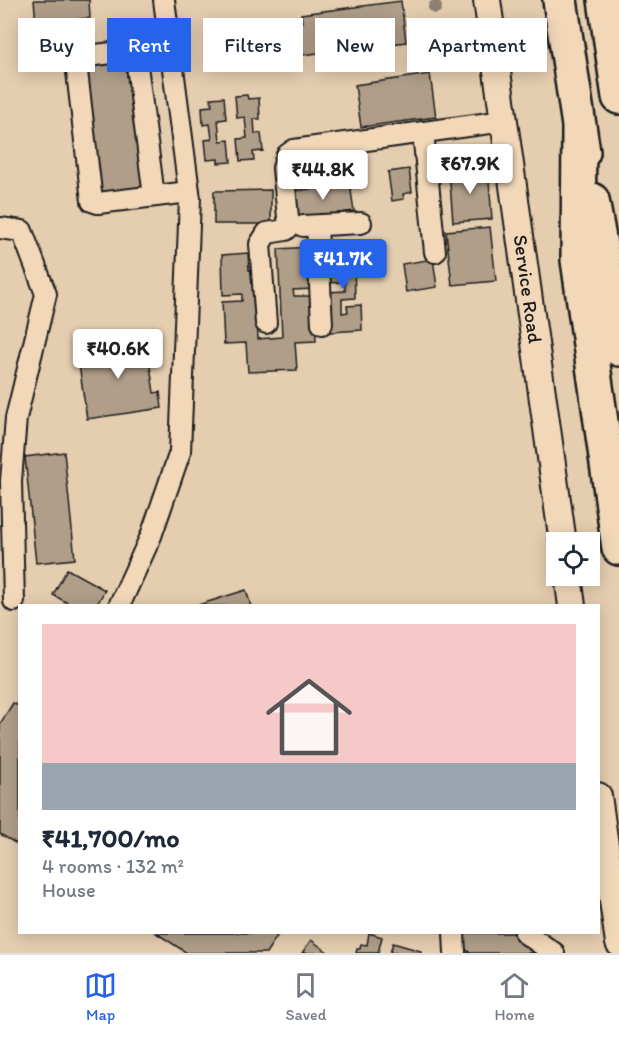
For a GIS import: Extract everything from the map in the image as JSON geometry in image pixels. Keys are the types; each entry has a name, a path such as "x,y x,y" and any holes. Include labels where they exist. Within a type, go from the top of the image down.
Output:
{"highway":[{"path":"560,0 579,130 619,349"},
{"path":"605,0 619,97"},
{"path":"579,130 578,260 619,548"}],"street":[{"path":"164,0 166,18"},
{"name":"Service Road","path":"487,0 561,532"},
{"path":"107,53 85,55 79,57 76,63 92,201 98,203 189,192"},
{"path":"138,72 154,196"},
{"path":"120,604 151,536 180,452 189,192 173,72"},
{"path":"289,227 283,168 287,155 294,150 504,121"},
{"path":"423,132 435,252"},
{"path":"266,323 260,244 267,233 286,230 289,227 361,223"},
{"path":"317,226 322,324"},
{"path":"0,228 22,231 46,294 16,418 11,481 12,601"},
{"path":"569,586 572,604"},
{"path":"600,810 619,943"},
{"path":"454,934 454,953"},
{"path":"526,934 554,953"}],"building":[{"path":"34,0 89,0 90,18 36,18"},
{"path":"401,1 406,42 395,43 395,18 315,18 315,53 303,55 303,18 301,14"},
{"path":"107,64 107,72 135,72 147,195 96,201 84,72 95,72 95,65"},
{"path":"430,74 436,117 361,127 355,85"},
{"path":"247,95 248,99 259,98 260,119 254,119 255,134 261,133 263,151 253,152 254,160 240,161 238,139 247,138 245,117 237,118 235,96"},
{"path":"224,97 226,119 218,120 220,141 229,140 231,162 218,163 218,159 207,160 205,140 212,139 210,124 203,125 202,107 212,106 211,98"},
{"path":"488,168 492,219 453,222 449,170"},
{"path":"409,169 412,192 403,194 404,199 392,201 388,172"},
{"path":"350,184 354,211 296,219 293,191"},
{"path":"271,190 271,224 214,224 214,191"},
{"path":"490,227 496,281 452,285 446,231"},
{"path":"351,242 352,250 337,251 338,266 343,266 342,257 359,257 360,265 354,265 355,298 342,299 342,313 348,312 347,306 361,305 362,330 330,332 328,292 345,291 345,282 328,283 326,243"},
{"path":"311,247 313,289 293,290 294,296 314,296 316,341 295,342 297,370 248,372 246,343 224,344 222,302 242,301 242,294 223,295 222,255 248,253 249,270 255,269 258,339 282,337 278,249"},
{"path":"433,259 437,287 406,292 402,264"},
{"path":"152,340 155,358 149,359 154,393 160,392 162,408 87,419 77,351"},
{"path":"64,452 75,559 36,563 25,457"},
{"path":"67,569 105,590 97,604 69,604 53,595"},
{"path":"246,590 250,604 201,604"},
{"path":"13,703 18,706 18,845 0,834 0,724"},
{"path":"158,934 278,934 266,953 187,953"},
{"path":"369,934 382,937 378,953 356,953 361,944 367,945"},
{"path":"465,934 514,934 530,947 528,949 533,953 468,953 458,942"},
{"path":"311,940 329,953 302,953"},
{"path":"393,943 421,951 421,953 390,953"}]}
